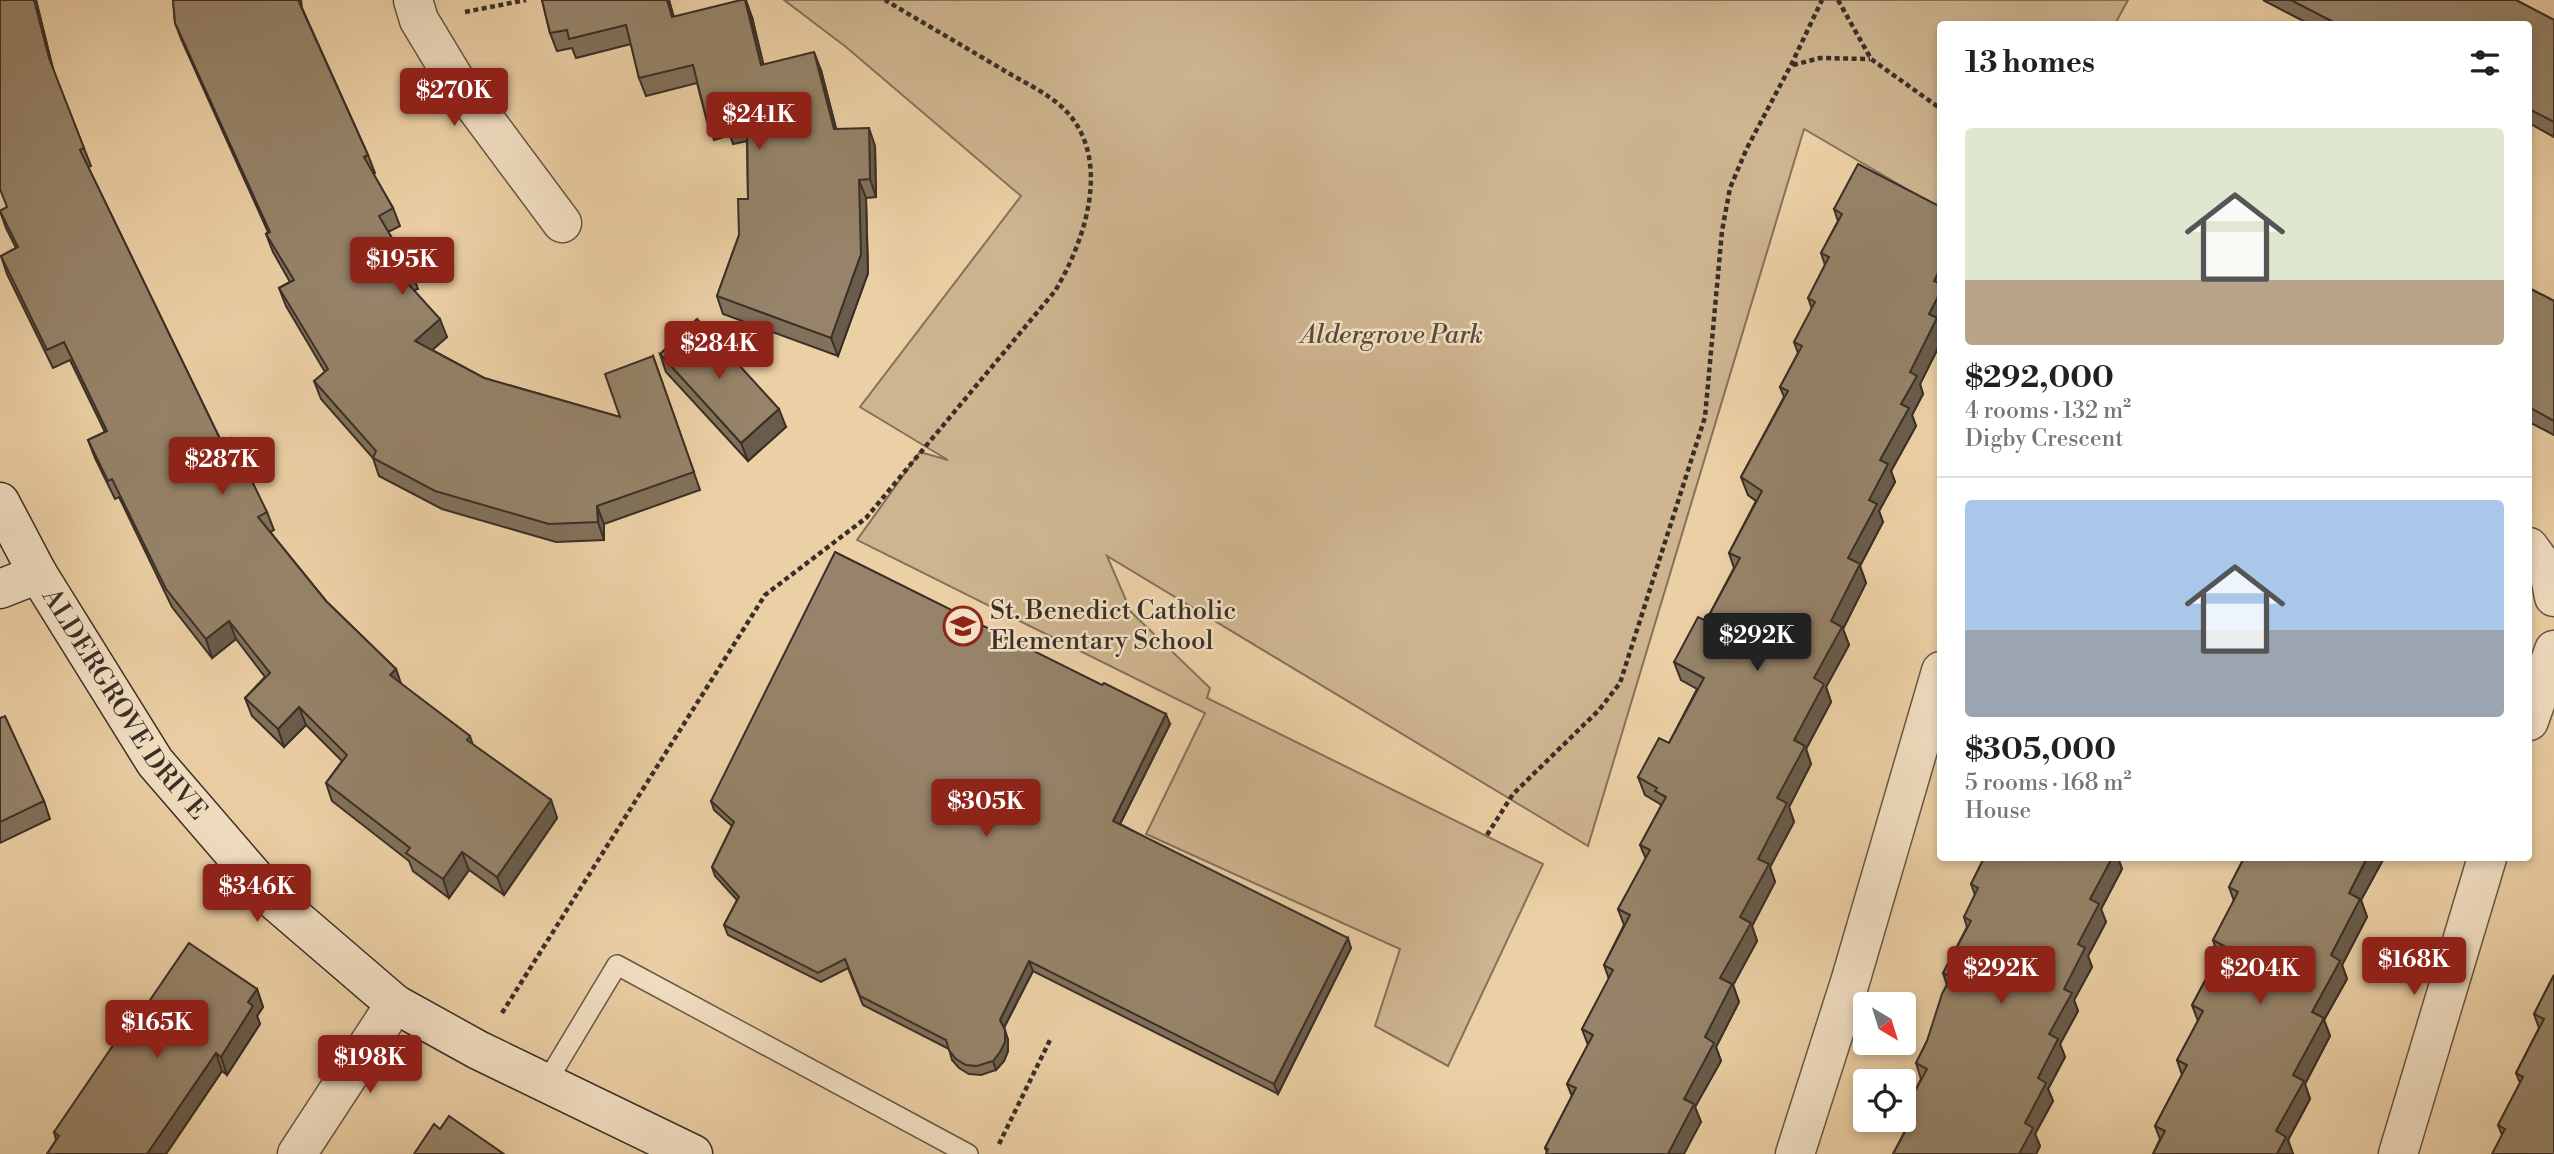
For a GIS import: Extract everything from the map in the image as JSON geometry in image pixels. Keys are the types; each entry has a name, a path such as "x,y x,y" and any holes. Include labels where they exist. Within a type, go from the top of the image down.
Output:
{"street":[{"path":"416,10 454,78 562,223"},
{"name":"ALDERGROVE DRIVE","path":"0,502 38,574 155,762 274,900 395,1003 478,1050 693,1154"},
{"path":"2532,551 2550,576 2554,597"},
{"path":"0,589 38,574"},
{"path":"2532,712 2554,650"},
{"path":"1796,1154 1850,982 1937,685"},
{"path":"2398,1154 2486,861"},
{"path":"297,1154 395,1003"}],"lane":[{"path":"546,1083 617,965 968,1154"}],"path":[{"path":"416,10 526,0"},
{"path":"478,1050 765,595 866,518 1055,291 1068,266 1087,211 1092,184 1086,150 1072,118 1047,95 886,0"},
{"path":"1488,835 1513,794 1599,710 1620,683 1698,446 1705,417 1723,231 1730,188 1747,148 1822,0"},
{"path":"1839,0 1871,59 1937,106"},
{"path":"1791,65 1821,58 1871,59"},
{"path":"993,1154 1051,1038"}],"green space":[{"name":"Aldergrove Park","path":"784,0 2128,0 2117,21 1937,21 1937,207 1804,129 1588,846 1107,556 1131,612 1210,688 1207,698 1543,864 1448,1066 1375,1026 1400,949 1146,834 1205,713 857,540 920,452 948,460 860,407 1021,196 846,47"}],"building":[{"path":"0,0 34,0 49,58 84,148 80,150 222,443 231,438 267,512 258,517 326,601 396,669 390,675 470,736 467,740 551,800 497,877 462,852 443,879 406,853 410,848 326,783 347,755 299,707 278,729 245,698 270,673 229,621 206,639 166,589 112,479 108,481 88,440 107,431 64,342 47,350 1,256 18,247 0,211 7,207 0,189"},
{"path":"173,0 298,0 368,155 364,157 393,208 379,216 411,270 401,276 440,319 415,341 484,378 620,417 605,374 653,356 694,472 597,506 598,522 549,524 435,491 373,458 376,451 314,381 328,369 279,288 294,280 266,234 270,232 175,23"},
{"path":"542,0 667,0 672,17 745,0 761,65 814,52 834,129 869,128 870,179 859,180 861,254 831,338 717,296 739,235 738,199 748,199 747,121 726,126 724,116 707,121 693,65 639,78 626,25 569,39 567,30 550,33"},
{"path":"2291,0 2516,0 2554,20 2554,122 2532,111 2532,21 2331,21"},
{"path":"1858,164 1937,205 1937,275 1934,281 1937,282 1937,299 1929,314 1937,318 1910,372 1917,376 1901,404 1909,408 1880,460 1888,464 1869,500 1877,504 1848,558 1860,564 1831,621 1842,627 1814,678 1824,684 1794,740 1805,746 1777,798 1787,803 1758,859 1769,864 1740,917 1751,923 1720,978 1732,984 1705,1037 1714,1043 1684,1099 1694,1104 1668,1154 1546,1154 1548,1149 1545,1148 1576,1088 1567,1084 1593,1035 1582,1029 1613,970 1604,965 1630,915 1618,909 1650,850 1640,845 1666,797 1638,777 1659,738 1669,743 1704,678 1674,662 1698,617 1706,621 1740,558 1729,553 1762,491 1741,477 1788,391 1780,387 1802,346 1794,342 1815,302 1808,298 1829,257 1821,253 1842,214 1834,209"},
{"path":"2532,290 2554,301 2554,421 2532,409"},
{"path":"697,319 779,409 741,443 660,354"},
{"path":"835,552 1166,714 1113,821 1348,938 1274,1084 1029,961 1000,1020 1005,1030 1005,1042 1000,1052 993,1061 977,1066 966,1065 956,1059 946,1040 860,996 845,959 818,973 724,925 739,897 712,867 734,822 711,801"},
{"path":"5,716 44,801 0,822 0,718"},
{"path":"1982,861 2110,861 2090,899 2099,904 2078,944 2085,948 2064,989 2072,993 2049,1034 2058,1039 2038,1078 2046,1083 2025,1123 2033,1128 2019,1154 1893,1154 1905,1132 1916,1132 1916,1090 1927,1069 1916,1063 1951,977 1943,973 1971,921 1964,917 1978,888 1971,884"},
{"path":"2242,861 2365,861 2349,893 2360,899 2331,955 2340,961 2312,1012 2324,1018 2293,1075 2304,1081 2276,1131 2286,1137 2277,1154 2153,1154 2165,1131 2155,1126 2187,1065 2177,1060 2203,1011 2192,1005 2224,946 2213,940 2238,892 2229,887"},
{"path":"189,943 257,989 248,1002 253,1006 221,1057 216,1053 147,1154 47,1154 59,1136 54,1132 131,1019 135,1022"},
{"path":"2554,975 2554,1154 2492,1154 2505,1129 2498,1125 2523,1077 2516,1073 2544,1019 2534,1014"},
{"path":"449,1116 504,1154 414,1154 434,1124 440,1129"}],"place":[{"name":"St. Benedict Catholic Elementary School","path":"963,626"}]}
